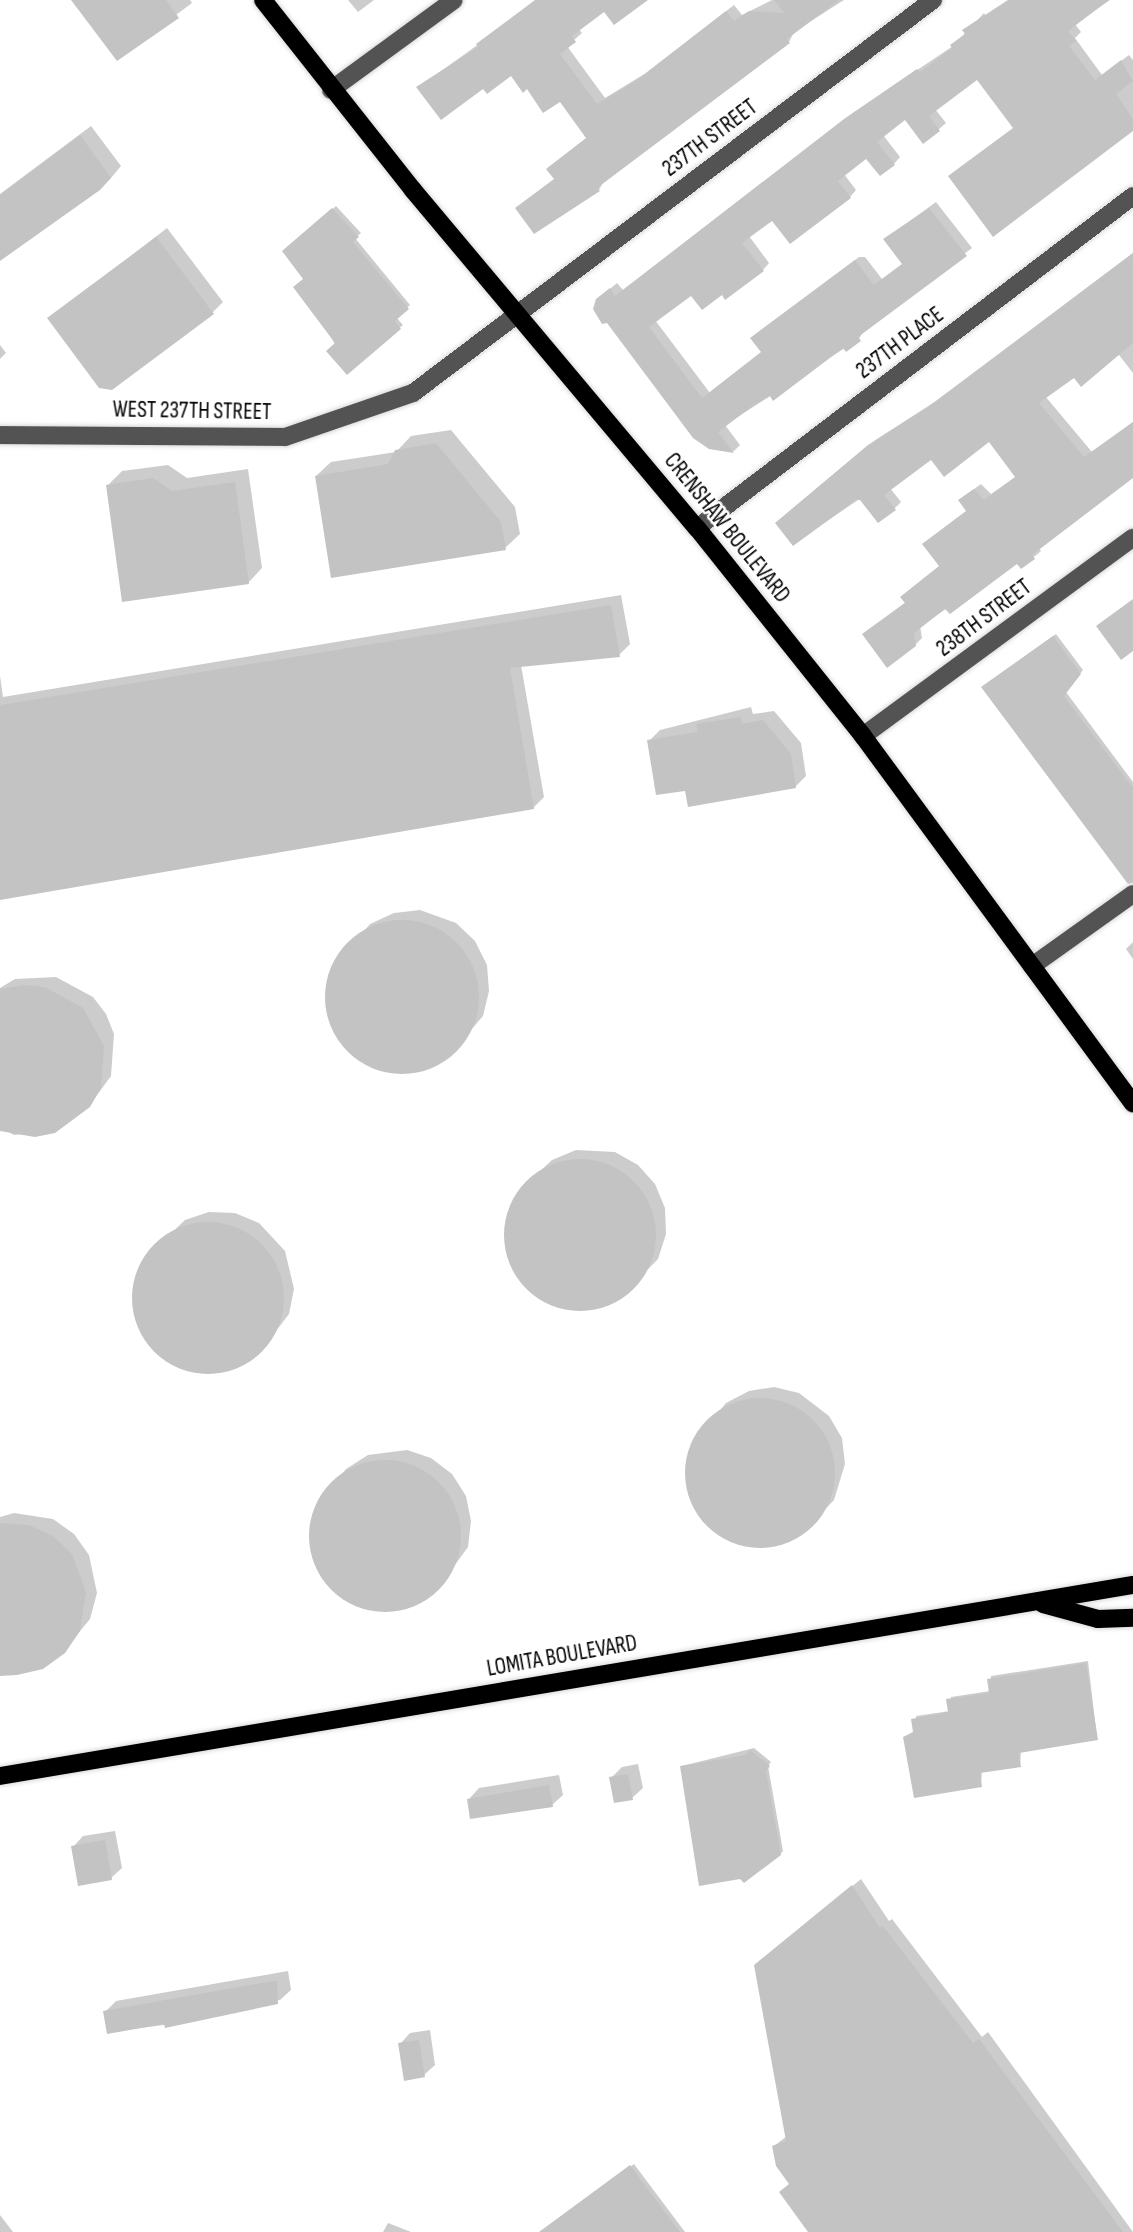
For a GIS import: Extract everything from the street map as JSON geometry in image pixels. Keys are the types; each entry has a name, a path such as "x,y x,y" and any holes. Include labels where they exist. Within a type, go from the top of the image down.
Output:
{"main road":[{"name":"CRENSHAW BOULEVARD","path":"263,0 331,90 697,528 863,736 1133,1103"},
{"name":"LOMITA BOULEVARD","path":"0,1776 1133,1585"},
{"path":"1036,1602 1098,1619 1133,1618"}],"street":[{"path":"331,90 454,0"},
{"name":"237TH STREET","path":"517,315 933,0"},
{"name":"237TH PLACE","path":"697,528 1133,197"},
{"name":"WEST 237TH STREET","path":"0,435 285,437 413,393 517,315"},
{"name":"238TH STREET","path":"863,736 1133,538"},
{"path":"1032,966 1133,894"}],"building":[{"path":"71,0 166,0 179,18 117,61"},
{"path":"535,0 648,0 614,25 604,12 572,36 576,42 560,54 597,104 637,80 726,11 734,21 749,11 784,13 774,0 839,0 787,39 790,43 597,188 600,191 534,234 515,208 554,179 546,169 586,138 560,102 543,113 527,89 523,93 511,76 487,94 483,89 441,120 416,87 478,47 476,44"},
{"path":"1008,0 1109,0 1068,31 1076,41 1069,46 1095,80 1121,60 1133,81 1116,94 1133,119 1133,131 993,237 948,176 1013,128 977,80 929,116 940,131 923,144 905,120 877,142 895,165 880,176 866,159 838,181 851,198 790,244 772,221 742,243 764,271 725,300 722,295 702,310 691,296 649,327 702,398 761,352 750,338 855,260 874,285 902,264 883,239 929,208 967,256 858,337 861,341 846,352 843,348 773,401 770,396 754,405 718,432 734,453 709,449 693,438 607,323 602,324 593,309 596,299 610,288 615,296 844,119 917,69 920,72 952,48 950,45 965,34 962,30"},
{"path":"80,135 111,178 100,190 0,261 0,195"},
{"path":"332,208 359,237 353,242 409,309 395,321 401,329 347,375 326,351 335,343 293,287 303,279 282,251"},
{"path":"156,237 214,314 112,390 99,388 47,318"},
{"path":"1133,253 1133,343 1081,387 1074,378 1039,403 1084,457 1133,422 1133,478 1032,555 1035,559 1021,569 1017,564 950,614 945,609 914,633 916,646 887,668 862,634 905,603 900,597 939,566 922,544 966,511 958,500 974,489 984,500 1015,477 989,442 944,477 931,460 884,495 896,510 878,523 860,500 856,500 793,546 775,523 868,445 928,407"},
{"path":"436,443 501,522 506,550 331,578 315,476 388,464 395,450"},
{"path":"153,478 172,491 235,482 249,584 122,602 106,485"},
{"path":"1133,599 1133,651 1121,660 1096,626"},
{"path":"611,605 620,657 510,668 534,809 0,900 0,705"},
{"path":"1053,636 1081,674 1064,696 1133,788 1133,883 1128,884 981,687"},
{"path":"741,717 742,724 763,720 791,754 796,788 688,807 685,791 656,795 647,740 698,732 696,724"},
{"path":"402,920 431,926 456,943 473,968 479,997 473,1026 456,1051 431,1068 402,1074 373,1068 348,1051 331,1026 325,997 331,968 348,943 373,926"},
{"path":"24,985 45,987 83,1008 104,1046 101,1088 90,1107 55,1133 35,1137 0,1131 0,989"},
{"path":"580,1159 609,1164 634,1181 651,1206 656,1235 651,1264 634,1289 609,1306 580,1311 551,1306 526,1289 509,1264 504,1235 509,1206 526,1181 551,1164"},
{"path":"208,1222 237,1228 262,1244 278,1269 284,1298 278,1327 262,1352 237,1368 208,1374 179,1368 154,1352 138,1327 132,1298 138,1269 154,1244 179,1228"},
{"path":"760,1398 789,1403 813,1420 830,1444 835,1473 830,1502 813,1526 789,1543 760,1548 731,1543 707,1526 690,1502 685,1473 690,1444 707,1420 731,1403"},
{"path":"385,1460 414,1465 439,1482 456,1507 461,1536 456,1565 439,1590 414,1607 385,1612 356,1607 331,1590 314,1565 309,1536 314,1507 331,1482 356,1465"},
{"path":"0,1523 29,1525 53,1536 72,1554 86,1592 80,1631 65,1653 43,1669 0,1676"},
{"path":"1086,1663 1098,1740 1019,1753 1021,1767 980,1773 982,1787 914,1798 903,1737 913,1732 911,1719 948,1712 946,1699 989,1693 987,1679"},
{"path":"750,1750 770,1766 766,1771 781,1855 744,1883 740,1879 699,1886 680,1766 746,1755"},
{"path":"628,1774 633,1800 614,1803 609,1777"},
{"path":"549,1785 553,1807 470,1819 467,1799"},
{"path":"105,1840 112,1880 78,1886 71,1846"},
{"path":"852,1885 880,1928 883,1926 973,2043 979,2039 1123,2232 808,2232 779,2192 789,2184 776,2166 772,2146 786,2141 754,1965"},
{"path":"277,1981 278,2004 165,2028 164,2024 107,2034 103,2011"},
{"path":"419,2040 425,2077 404,2081 398,2043"},
{"path":"630,2165 680,2232 539,2232"}]}
